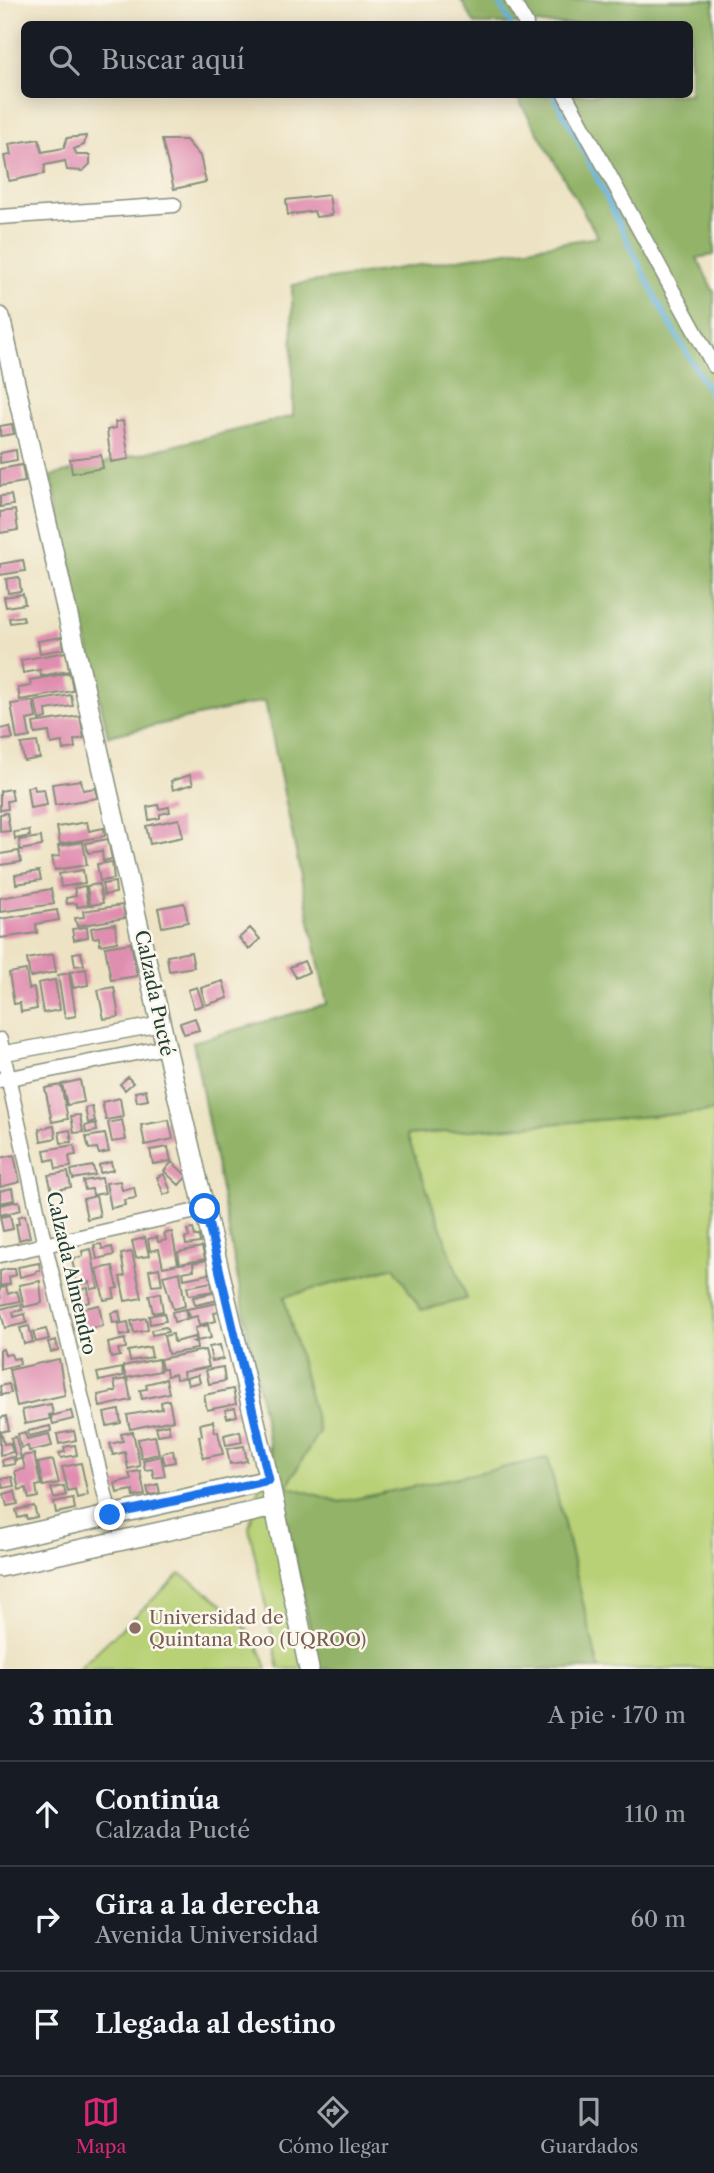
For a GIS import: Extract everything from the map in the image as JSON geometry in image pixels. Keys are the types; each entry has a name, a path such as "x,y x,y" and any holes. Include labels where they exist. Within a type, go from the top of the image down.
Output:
{"street":[{"path":"512,0 524,21"},
{"path":"567,98 714,366"},
{"path":"0,218 174,205"},
{"name":"Calzada Pucté","path":"0,317 166,1047 269,1480 309,1669"},
{"path":"1,1049 162,1024"},
{"path":"4,1080 166,1047"},
{"name":"Calzada Almendro","path":"1,1049 4,1080 110,1515"},
{"path":"0,1255 205,1209"},
{"path":"0,1540 269,1480"},
{"path":"0,1567 274,1507"}],"green space":[{"path":"461,0 714,0 714,255 697,258 714,292 714,1111 407,1135 467,1299 421,1310 394,1267 284,1297 319,1431 287,1486 340,1502 548,1458 599,1669 320,1669 269,1444 193,1042 327,1004 265,701 108,736 51,476 293,416 292,285 598,237 518,98 693,98 693,21 473,21"},
{"path":"714,1111 714,1669 599,1669 548,1458 340,1502 287,1486 284,1297 395,1267 406,1135"},
{"path":"269,1444 320,1669 279,1669 249,1528"},
{"path":"180,1574 220,1602 244,1625 267,1669 78,1669"}],"building":[{"path":"86,136 84,145 74,149 77,155 90,155 90,164 83,171 67,170 65,161 45,165 44,174 9,181 4,156 11,155 9,144 39,139 42,152 64,148 67,138"},
{"path":"162,140 186,140 200,156 206,182 174,189"},
{"path":"329,195 332,215 316,217 314,211 288,215 286,200"},
{"path":"123,421 129,459 111,462 107,430 116,428 115,422"},
{"path":"12,424 14,434 0,436 0,426"},
{"path":"16,450 17,460 0,463 0,453"},
{"path":"101,455 103,468 72,473 70,459"},
{"path":"22,465 25,482 0,486 0,469"},
{"path":"11,495 13,505 0,507 0,496"},
{"path":"15,510 18,530 0,533 0,512"},
{"path":"23,560 25,571 0,575 0,564"},
{"path":"19,577 21,591 8,593 6,579"},
{"path":"23,594 25,604 6,607 4,597"},
{"path":"23,616 24,621 10,623 9,618"},
{"path":"62,637 64,649 40,653 38,641"},
{"path":"66,652 69,671 41,676 40,670 23,673 21,660"},
{"path":"70,673 73,691 20,700 18,688 31,686 30,680"},
{"path":"71,695 73,706 46,710 47,718 39,720 35,701"},
{"path":"33,701 36,718 27,720 30,737 17,739 11,704"},
{"path":"80,716 84,738 74,740 75,748 63,750 62,742 51,744 49,732 35,734 33,723"},
{"path":"10,727 13,739 1,740 0,729"},
{"path":"37,742 40,758 24,761 21,744"},
{"path":"190,775 193,784 173,790 171,781"},
{"path":"81,780 83,790 96,788 97,798 55,805 52,784"},
{"path":"34,786 35,790 44,789 47,805 30,808 27,787"},
{"path":"11,789 13,800 7,801 8,809 0,810 0,791"},
{"path":"158,805 159,809 169,807 170,812 149,820 147,807"},
{"path":"7,813 10,831 0,832 0,814"},
{"path":"179,819 183,837 150,844 146,826"},
{"path":"87,822 89,831 104,828 105,836 60,844 57,827"},
{"path":"29,830 30,836 15,839 14,832"},
{"path":"41,837 42,846 20,850 19,840"},
{"path":"108,839 112,859 103,861 102,851 88,853 86,843"},
{"path":"83,842 87,865 55,870 52,857 60,856 58,846"},
{"path":"19,851 21,862 0,865 0,854"},
{"path":"112,862 114,879 100,881 97,864"},
{"path":"83,870 85,883 61,887 59,874"},
{"path":"39,871 41,880 16,884 15,875"},
{"path":"115,882 116,893 104,895 102,884"},
{"path":"99,884 103,903 90,905 87,886"},
{"path":"85,886 88,905 77,907 77,903 67,904 66,898 76,896 74,888"},
{"path":"51,889 54,904 0,912 0,898"},
{"path":"184,903 188,922 162,927 158,908"},
{"path":"123,905 125,918 77,926 75,918 84,917 83,911"},
{"path":"57,910 59,920 36,924 37,933 0,938 0,919"},
{"path":"115,924 117,942 100,945 99,937 93,938 91,928"},
{"path":"87,927 88,937 74,940 72,929"},
{"path":"250,928 260,939 249,949 239,938"},
{"path":"131,943 137,976 111,980 105,947"},
{"path":"81,952 84,965 75,966 73,953"},
{"path":"191,952 194,967 169,971 167,956"},
{"path":"53,954 56,972 30,977 27,959"},
{"path":"304,961 309,972 296,978 290,967"},
{"path":"86,969 88,985 73,988 70,972"},
{"path":"26,970 29,989 34,988 37,1009 21,1012 20,1003 14,1004 9,973"},
{"path":"69,973 76,1016 65,1018 58,975"},
{"path":"55,980 60,1010 43,1013 38,983"},
{"path":"223,981 228,998 206,1005 201,988"},
{"path":"114,987 119,1017 104,1019 98,990"},
{"path":"197,987 203,1005 194,1008 188,990"},
{"path":"195,1018 199,1030 184,1034 180,1023"},
{"path":"128,1077 133,1083 125,1090 120,1084"},
{"path":"80,1080 84,1102 67,1105 62,1084"},
{"path":"61,1085 68,1119 52,1122 45,1088"},
{"path":"146,1090 148,1100 137,1102 135,1092"},
{"path":"120,1098 123,1117 106,1120 102,1102"},
{"path":"92,1106 95,1121 88,1123 85,1108"},
{"path":"80,1115 83,1132 74,1133 71,1116"},
{"path":"122,1120 126,1140 112,1142 108,1123"},
{"path":"169,1120 173,1139 145,1145 141,1125"},
{"path":"96,1123 97,1131 86,1133 85,1126"},
{"path":"54,1126 56,1138 41,1141 39,1129"},
{"path":"70,1130 72,1142 61,1143 59,1132"},
{"path":"105,1134 109,1152 99,1154 97,1148 89,1149 86,1137"},
{"path":"74,1145 76,1155 69,1156 71,1167 56,1169 54,1159 46,1161 44,1150"},
{"path":"168,1147 171,1161 153,1164 150,1150"},
{"path":"14,1155 20,1182 0,1187 0,1158"},
{"path":"111,1162 113,1170 100,1173 99,1165"},
{"path":"172,1162 187,1176 179,1185 164,1171"},
{"path":"93,1166 95,1175 73,1179 71,1170"},
{"path":"68,1172 71,1187 52,1191 48,1175"},
{"path":"164,1174 171,1192 164,1195 157,1177"},
{"path":"102,1178 105,1193 93,1195 92,1189 85,1190 83,1181"},
{"path":"120,1181 122,1190 134,1187 136,1198 124,1200 125,1205 111,1208 106,1183"},
{"path":"12,1188 14,1200 0,1203 0,1191"},
{"path":"96,1196 100,1216 87,1219 83,1199"},
{"path":"19,1201 21,1210 0,1215 0,1205"},
{"path":"10,1215 13,1229 3,1231 0,1217"},
{"path":"25,1215 30,1237 19,1240 16,1224 19,1224 18,1217"},
{"path":"193,1229 195,1236 199,1236 200,1243 186,1245 185,1238 189,1237 187,1230"},
{"path":"172,1232 178,1264 163,1267 159,1249 150,1251 148,1239 157,1237 158,1242 166,1240 164,1233"},
{"path":"145,1238 149,1256 136,1258 132,1241"},
{"path":"101,1244 102,1249 112,1247 114,1255 97,1259 94,1245"},
{"path":"202,1247 205,1259 180,1264 178,1252"},
{"path":"91,1249 98,1288 91,1289 90,1282 77,1285 72,1259 83,1256 82,1251"},
{"path":"132,1252 142,1298 125,1301 120,1277 125,1276 121,1254"},
{"path":"207,1260 209,1274 184,1279 183,1272 194,1270 193,1263"},
{"path":"39,1263 40,1270 36,1273 20,1277 18,1267"},
{"path":"113,1266 118,1288 113,1289 115,1298 104,1300 97,1269"},
{"path":"159,1268 162,1285 152,1286 149,1270"},
{"path":"15,1269 16,1275 9,1277 10,1284 0,1286 0,1271"},
{"path":"180,1272 185,1306 173,1309 163,1276"},
{"path":"40,1281 42,1303 24,1307 19,1285"},
{"path":"211,1282 213,1291 189,1295 187,1287"},
{"path":"6,1287 8,1294 17,1291 20,1301 1,1305 0,1288"},
{"path":"88,1288 90,1302 81,1304 78,1290"},
{"path":"217,1292 219,1300 195,1305 193,1297"},
{"path":"160,1293 163,1311 153,1313 149,1295"},
{"path":"218,1303 219,1312 214,1313 216,1321 199,1325 197,1316 189,1318 187,1309"},
{"path":"21,1304 22,1310 13,1312 14,1317 25,1314 27,1323 5,1328 0,1309"},
{"path":"99,1305 103,1326 85,1329 81,1309"},
{"path":"185,1309 187,1319 174,1322 172,1312"},
{"path":"119,1311 121,1322 113,1323 111,1313"},
{"path":"164,1313 166,1321 150,1324 149,1316"},
{"path":"146,1318 148,1330 134,1333 131,1321"},
{"path":"128,1322 130,1334 120,1336 118,1324"},
{"path":"208,1325 211,1338 197,1341 195,1328"},
{"path":"29,1326 33,1342 24,1344 20,1328"},
{"path":"166,1327 168,1332 152,1335 151,1330"},
{"path":"46,1329 49,1339 36,1342 33,1332"},
{"path":"173,1334 174,1342 195,1337 196,1341 191,1342 196,1342 197,1349 168,1354 164,1336"},
{"path":"125,1339 126,1348 118,1349 120,1356 111,1358 108,1343"},
{"path":"56,1340 58,1350 51,1352 48,1342"},
{"path":"220,1345 223,1359 212,1361 209,1347"},
{"path":"150,1347 152,1357 130,1361 128,1351"},
{"path":"3,1349 5,1355 11,1354 13,1359 19,1358 20,1364 0,1369 0,1350"},
{"path":"205,1350 209,1367 183,1372 184,1378 176,1379 175,1374 167,1376 166,1369 162,1369 160,1359"},
{"path":"59,1359 65,1395 17,1406 9,1370"},
{"path":"158,1359 160,1371 126,1378 123,1366"},
{"path":"223,1367 225,1381 209,1384 206,1370"},
{"path":"122,1368 123,1376 99,1381 97,1373"},
{"path":"198,1375 200,1382 188,1385 186,1378"},
{"path":"127,1379 131,1400 100,1407 98,1395 116,1391 114,1381"},
{"path":"166,1379 169,1393 142,1399 140,1390 147,1389 146,1384"},
{"path":"9,1384 11,1393 1,1395 0,1386"},
{"path":"233,1389 236,1404 207,1410 204,1395"},
{"path":"169,1400 173,1420 130,1429 127,1415 162,1409 161,1402"},
{"path":"51,1404 53,1414 49,1415 50,1419 25,1424 22,1410"},
{"path":"235,1408 237,1416 227,1418 225,1410"},
{"path":"119,1410 121,1423 107,1426 104,1413"},
{"path":"71,1411 73,1419 53,1424 51,1416"},
{"path":"6,1416 9,1430 1,1432 4,1444 10,1443 13,1452 0,1455 0,1418"},
{"path":"213,1421 223,1454 203,1458 200,1424"},
{"path":"168,1424 170,1433 158,1435 156,1427"},
{"path":"50,1426 51,1431 29,1436 28,1431"},
{"path":"74,1431 76,1440 59,1444 57,1434"},
{"path":"240,1431 242,1442 226,1445 224,1435"},
{"path":"25,1432 27,1439 49,1434 52,1446 29,1451 28,1446 21,1448 18,1434"},
{"path":"133,1432 140,1466 128,1469 125,1452 113,1455 110,1444 123,1441 121,1434"},
{"path":"155,1436 159,1454 141,1458 138,1439"},
{"path":"16,1437 21,1459 16,1460 11,1438"},
{"path":"75,1445 77,1455 61,1458 59,1453 65,1452 64,1447"},
{"path":"244,1446 247,1461 230,1464 227,1449"},
{"path":"173,1450 175,1462 165,1464 162,1453"},
{"path":"34,1454 41,1485 36,1486 38,1497 29,1499 26,1488 19,1490 15,1471 25,1469 22,1456"},
{"path":"161,1456 165,1476 154,1478 152,1469 145,1470 143,1460"},
{"path":"13,1457 15,1464 3,1466 2,1460"},
{"path":"53,1460 59,1483 43,1486 38,1463"},
{"path":"81,1463 88,1495 77,1498 75,1489 68,1491 62,1467"},
{"path":"140,1471 145,1495 134,1497 133,1490 117,1493 115,1483 131,1479 129,1473"},
{"path":"12,1477 14,1486 3,1488 1,1479"},
{"path":"158,1484 160,1493 149,1495 147,1487"},
{"path":"64,1486 66,1495 54,1498 51,1488"},
{"path":"15,1491 18,1504 7,1506 4,1494"},
{"path":"73,1498 75,1509 56,1513 54,1502"},
{"path":"34,1506 37,1517 18,1518 16,1510"}],"waterway":[{"path":"497,0 509,21"},
{"path":"554,98 574,132 663,312 714,400"}],"place":[{"name":"Universidad de Quintana Roo (UQROO)","path":"135,1628"}],"route":[{"path":"110,1515 269,1480 205,1209"}]}
